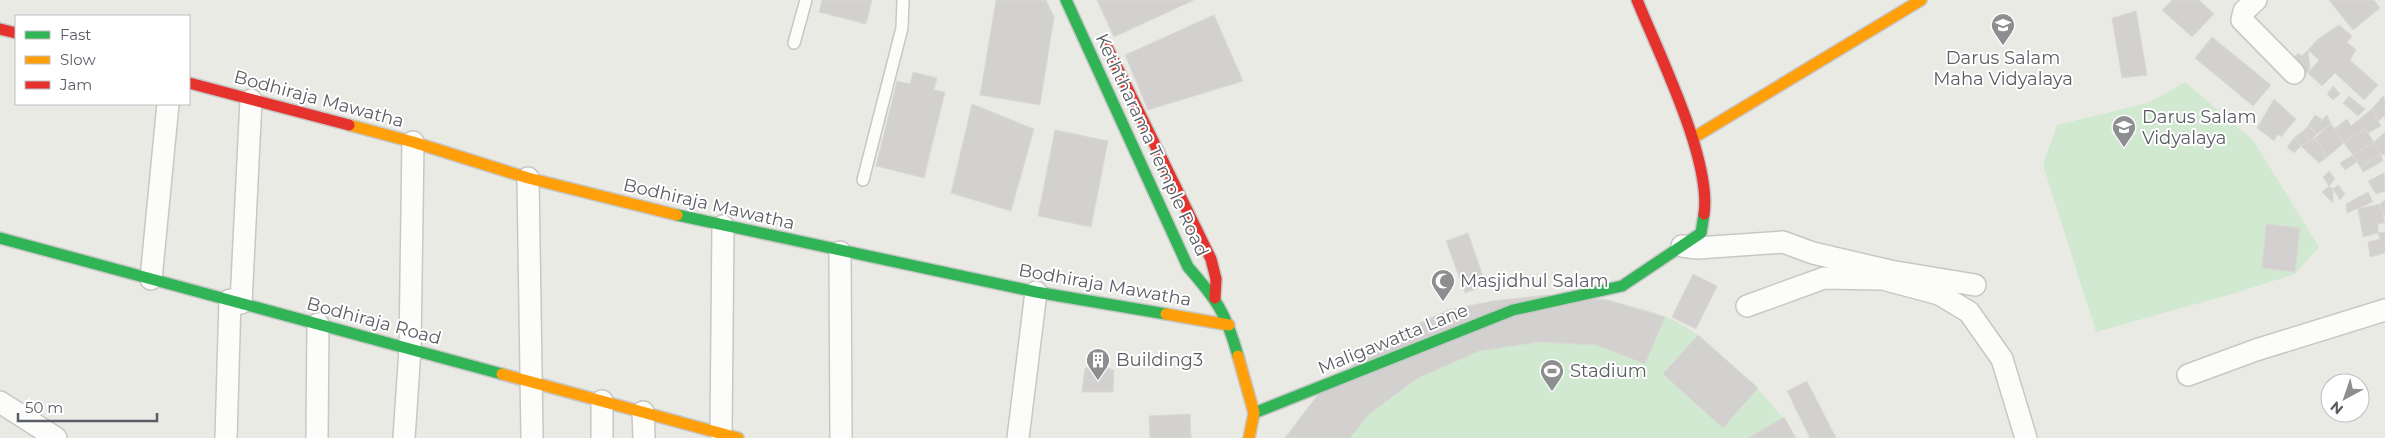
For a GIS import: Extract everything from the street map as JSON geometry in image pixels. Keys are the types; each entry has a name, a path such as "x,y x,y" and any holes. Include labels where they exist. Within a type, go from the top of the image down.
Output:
{"street":[{"name":"Keththarama Temple Road","path":"1067,0 1188,267 1215,298 1229,325 1254,413 1249,438"},
{"name":"Maligawatta Lane","path":"1254,413 1513,310 1622,286 1701,233 1706,200 1693,138 1637,0"},
{"path":"1693,138 1921,0"},
{"path":"2256,0 2244,10 2241,15 2242,20 2294,73"},
{"path":"0,29 15,33"},
{"name":"Keththarama Temple Road","path":"1101,35 1211,259 1216,279 1215,298"},
{"name":"Bodhiraja Mawatha","path":"190,83 413,142 528,178 723,226 1036,292 1229,325"},
{"path":"226,438 252,100"},
{"path":"151,279 168,105"},
{"path":"404,438 410,349 413,142"},
{"path":"1145,172 1166,167"},
{"path":"528,178 532,438"},
{"path":"723,226 730,436"},
{"name":"Bodhiraja Road","path":"0,238 730,436"},
{"path":"1682,246 1697,248 1783,242 1813,253 1880,268 1975,285"},
{"path":"840,252 840,438"},
{"path":"1747,306 1824,278 1883,278 1939,294 1969,312 2002,360 2026,438"},
{"path":"1018,438 1036,292"},
{"path":"2188,374 2256,350 2385,310"},
{"path":"317,438 318,324"},
{"path":"602,401 602,438"},
{"path":"0,402 56,438"},
{"path":"644,412 644,438"}],"lane":[{"path":"794,43 806,0"},
{"path":"864,180 902,28 903,0"}],"green space":[{"path":"2185,82 2253,140 2319,247 2295,274 2096,332 2043,165 2057,125 2148,103"},
{"path":"1546,295 1585,298 1626,305 1664,316 1682,325 1709,343 1753,385 1769,401 1796,438 1285,438 1323,388 1388,338 1448,310 1493,301"}],"building":[{"path":"822,0 872,0 866,24 819,12"},
{"path":"996,0 1046,0 1054,17 1040,105 980,95"},
{"path":"1097,0 1194,0 1114,37"},
{"path":"2172,0 2199,0 2214,14 2192,37 2162,10"},
{"path":"2329,0 2374,0 2380,8 2353,30"},
{"path":"2136,11 2147,75 2122,78 2112,18"},
{"path":"1214,15 1243,81 1148,110 1125,55"},
{"path":"2339,25 2352,36 2347,42 2356,50 2350,60 2378,85 2364,100 2335,73 2322,86 2308,73 2319,60 2308,50 2318,39"},
{"path":"2212,37 2271,85 2253,106 2195,58"},
{"path":"2308,50 2310,69 2304,76 2290,62 2298,53 2302,56"},
{"path":"913,72 937,78 934,90 945,92 924,178 876,166 897,81 910,84"},
{"path":"2333,86 2340,94 2333,100 2327,94"},
{"path":"2349,96 2365,109 2358,116 2343,103"},
{"path":"2383,96 2385,99 2385,119 2384,116 2378,121 2372,109"},
{"path":"2274,99 2296,119 2281,137 2278,134 2274,141 2257,128"},
{"path":"972,104 1034,129 1011,211 951,193"},
{"path":"2372,109 2381,126 2368,133 2365,129 2344,143 2334,129 2347,119 2351,126"},
{"path":"2315,115 2323,120 2313,130 2308,126"},
{"path":"2327,115 2331,124 2317,134 2313,130"},
{"path":"2331,124 2344,143 2326,158 2323,149 2315,138"},
{"path":"2308,126 2317,134 2309,142 2303,131"},
{"path":"2365,129 2374,142 2353,155 2344,143"},
{"path":"1055,130 1108,141 1091,227 1038,216"},
{"path":"2303,131 2309,142 2301,146 2294,138"},
{"path":"2385,132 2385,154 2381,155 2374,142"},
{"path":"2294,138 2301,146 2294,153 2287,147"},
{"path":"2315,138 2323,149 2326,158 2319,163 2301,146"},
{"path":"2374,142 2381,155 2360,167 2353,155"},
{"path":"2353,155 2357,162 2345,170 2340,163"},
{"path":"2381,155 2383,161 2363,172 2360,167"},
{"path":"2329,171 2335,179 2329,186 2323,177"},
{"path":"2384,173 2385,191 2376,194 2368,181"},
{"path":"2338,185 2345,194 2340,200 2333,189"},
{"path":"2329,186 2333,189 2333,203 2322,192"},
{"path":"2368,192 2373,202 2347,213 2346,204"},
{"path":"2385,200 2385,216 2384,216 2380,204"},
{"path":"2380,204 2385,223 2378,224 2378,233 2363,237 2358,209"},
{"path":"2266,224 2300,228 2295,272 2262,268"},
{"path":"2385,232 2385,253 2370,257 2368,242 2380,239 2378,233"},
{"path":"1468,233 1486,285 1465,293 1446,241"},
{"path":"1693,274 1717,286 1696,329 1672,317"},
{"path":"1546,295 1608,300 1665,317 1645,364 1597,345 1539,342 1479,351 1418,378 1369,414 1350,438 1285,438 1323,388 1388,338 1448,310 1493,301"},
{"path":"1698,335 1758,388 1723,428 1663,374"},
{"name":"Building3","path":"1101,366 1114,370 1113,392 1082,392 1085,368"},
{"path":"1807,381 1836,438 1810,438 1787,391"},
{"path":"1190,414 1191,438 1150,438 1149,416"},
{"path":"1784,417 1796,438 1748,438"}],"traffic: fast":[{"path":"1066,0 1188,267 1213,298 1225,318 1238,356"},
{"path":"1254,413 1513,310 1622,286 1701,233 1704,214"},
{"path":"677,215 1036,292 1166,314"},
{"path":"0,238 502,374"}],"traffic: slow":[{"path":"1693,138 1921,0"},
{"path":"349,125 413,142 528,178 677,215"},
{"path":"1166,314 1229,325"},
{"path":"1238,356 1254,413 1249,438"},
{"path":"502,374 738,438"}],"traffic: jam":[{"path":"1637,0 1670,76 1692,136 1700,165 1704,191 1704,214"},
{"path":"0,29 15,33"},
{"path":"1107,47 1211,259 1216,279 1215,298"},
{"path":"190,83 349,125"}],"place":[{"name":"Darus Salam Maha Vidyalaya","path":"2003,46"},
{"name":"Darus Salam Vidyalaya","path":"2124,148"},
{"name":"Masjidhul Salam","path":"1443,302"},
{"name":"Building3","path":"1098,381"},
{"name":"Stadium","path":"1552,392"}]}
